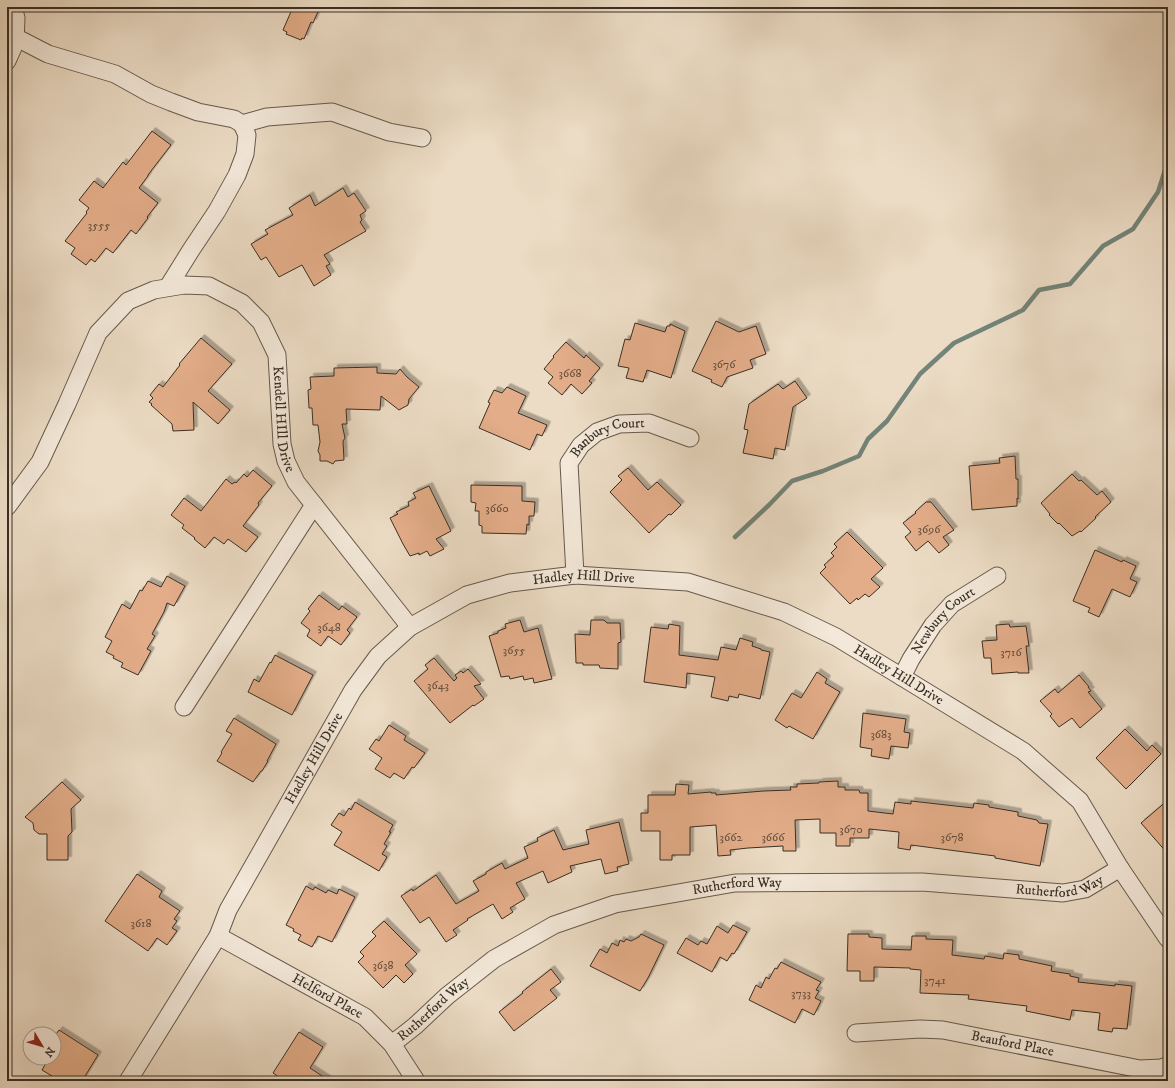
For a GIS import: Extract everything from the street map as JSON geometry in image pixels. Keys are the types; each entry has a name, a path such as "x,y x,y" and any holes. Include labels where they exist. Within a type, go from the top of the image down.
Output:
{"street":[{"path":"7,61 15,43 16,18 13,7"},
{"path":"15,37 48,54 115,74 151,94 171,102 198,112 234,119 242,124 247,135 245,154 237,175 217,210 168,287"},
{"path":"242,124 267,117 332,112 389,132 422,138"},
{"name":"Kendell HIll Drive","path":"7,506 40,462 68,404 98,333 128,301 154,290 168,287 184,285 209,286 242,303 261,322 277,355 282,444 286,461 296,482 410,627"},
{"name":"Banbury Court","path":"575,575 569,463 581,445 597,432 619,424 648,423 690,438"},
{"path":"184,707 314,505"},
{"name":"Hadley Hill Drive","path":"128,1081 218,936 228,910 353,690 378,656 410,627 468,595 510,583 575,575 688,582 784,612 836,637 1023,751 1080,801 1120,868 1168,938"},
{"name":"Newbury Court","path":"902,677 911,659 933,625 952,604 998,576"},
{"name":"Rutherford Way","path":"392,1044 415,1026 447,996 494,959 554,925 615,904 735,883 922,882 1063,893 1085,889 1120,868"},
{"name":"Helford Place","path":"218,936 365,1017 392,1044 416,1081"},
{"name":"Beauford Place","path":"856,1033 920,1029 943,1030 1140,1069 1161,1068 1168,1066"}],"building":[{"path":"293,7 320,7 313,23 311,22 304,39 302,38 301,40 286,34 287,32 283,30"},
{"path":"152,131 171,145 139,188 158,203 136,234 131,230 113,253 106,248 95,262 91,259 86,265 71,254 75,248 65,241 87,213 86,212 89,208 79,200 94,181 103,188 123,162 126,165"},
{"path":"343,188 348,197 354,193 366,211 360,215 362,220 360,222 366,231 324,255 330,264 326,266 331,275 314,286 302,265 279,277 266,257 261,260 251,244 268,234 265,230 293,215 289,208 310,195 315,206"},
{"path":"716,321 739,332 756,326 766,354 750,360 753,368 727,377 722,387 711,382 712,380 692,371"},
{"path":"635,323 665,332 667,326 670,326 670,324 685,331 671,378 647,370 643,382 626,378 629,368 618,366 625,339 630,340"},
{"path":"201,338 232,364 208,391 230,410 218,424 193,402 194,430 173,431 172,424 149,402 153,398 150,395 159,384 163,387 180,365 179,364"},
{"path":"566,342 584,358 586,355 600,368 589,381 592,383 582,394 571,384 562,395 548,383 553,377 544,369 554,357 553,356"},
{"path":"377,367 377,373 396,374 400,369 419,387 409,399 408,405 399,410 381,396 380,410 346,409 347,424 342,424 345,438 343,441 344,460 335,461 333,464 327,461 320,461 318,451 320,442 318,425 313,425 312,408 309,408 308,390 311,389 310,377 334,376 334,368"},
{"path":"795,381 807,398 793,407 785,450 775,448 773,459 743,453 748,430 744,429 749,404 778,384 783,389"},
{"path":"507,387 526,396 518,413 547,425 542,436 537,434 530,450 479,428 494,390 502,393"},
{"path":"1015,456 1016,479 1018,479 1017,506 972,510 969,466 1000,463 999,458"},
{"path":"628,468 648,490 657,482 681,505 649,533 610,492 622,480 618,476"},
{"path":"253,470 272,486 258,503 259,505 243,526 258,537 246,552 228,539 224,544 214,537 205,548 182,528 184,525 171,515 184,498 201,511 226,479 232,484 235,482 236,483 244,474 247,477"},
{"path":"1072,474 1097,495 1102,491 1111,502 1081,532 1080,531 1072,536 1049,515 1050,514 1041,503"},
{"path":"471,485 522,486 522,501 535,502 534,516 529,516 529,525 527,524 526,534 482,533 482,526 479,525 479,511 475,511 476,503 471,502"},
{"path":"429,486 451,531 436,539 444,549 430,556 427,551 419,555 419,553 410,556 390,518 398,514 396,512 409,506 408,502 416,498 413,493"},
{"path":"926,502 931,502 954,530 943,537 949,545 939,553 928,541 916,551 905,537 911,532 903,523 916,513 915,512"},
{"path":"847,532 883,568 871,579 880,587 869,597 865,594 850,604 820,573 826,567 824,565 834,556 831,553 837,547 834,544"},
{"path":"1095,550 1122,562 1123,560 1136,566 1130,579 1137,582 1130,597 1112,589 1099,617 1088,612 1090,608 1073,601"},
{"path":"167,576 185,586 174,606 167,603 164,612 152,634 155,636 147,649 151,651 138,675 121,667 123,663 113,658 114,656 106,652 112,641 105,637 122,604 130,609 140,590 142,591 148,581 161,587"},
{"path":"319,595 339,610 342,606 357,617 347,630 350,633 341,645 328,636 321,646 307,636 310,630 301,623 310,611 308,609"},
{"path":"520,620 524,632 538,628 552,679 534,683 533,678 524,680 523,676 510,679 509,676 501,677 489,636 506,628 505,624"},
{"path":"591,620 604,620 607,623 620,623 621,642 618,643 618,669 600,668 599,665 583,665 583,663 576,663 575,634 590,635"},
{"path":"669,624 680,626 679,655 718,660 721,647 736,650 740,638 753,642 752,646 770,652 760,699 739,694 738,698 729,696 728,701 711,697 715,677 687,673 686,688 644,682 651,627 668,629"},
{"path":"1009,624 1010,627 1026,626 1029,646 1026,646 1029,673 1018,672 992,674 991,658 984,658 982,641 997,640 996,625"},
{"path":"275,655 313,675 292,715 248,692 254,679 259,682"},
{"path":"434,658 454,681 457,678 455,675 461,671 463,673 468,669 481,684 474,686 484,699 474,706 473,705 450,723 414,681 428,669 425,665"},
{"path":"817,672 827,679 825,683 840,692 813,739 789,726 787,728 775,720 792,693 801,698"},
{"path":"1079,675 1089,687 1091,691 1088,692 1102,709 1080,728 1072,718 1059,727 1050,716 1052,714 1040,701 1055,689 1058,693"},
{"path":"863,713 906,719 904,732 910,733 908,748 891,746 889,759 871,756 872,749 860,747"},
{"path":"234,718 276,744 262,771 253,782 217,761 232,734 226,731"},
{"path":"389,725 406,736 404,740 425,753 414,768 412,767 404,779 394,773 390,778 375,769 382,758 369,749 376,739 379,741"},
{"path":"1125,729 1147,751 1152,745 1161,754 1126,789 1096,758"},
{"path":"838,781 838,787 845,787 845,790 859,790 860,793 868,793 868,811 893,814 895,802 911,804 911,801 973,808 974,803 1018,812 1018,816 1037,820 1039,823 1048,824 1040,866 995,858 995,856 911,845 910,850 898,848 899,832 869,829 869,838 850,838 850,846 836,846 836,833 820,833 820,819 795,820 796,851 783,851 783,846 748,848 730,850 731,855 718,856 716,825 690,827 690,855 672,855 672,860 660,860 660,831 641,831 641,813 648,813 648,795 675,795 676,784 689,785 688,794 711,792 716,793 716,795 791,790 790,787 797,787 797,784"},
{"path":"62,782 81,800 71,809 72,832 68,836 68,860 47,860 47,834 39,834 34,830 33,823 25,817"},
{"path":"1168,800 1168,854 1141,823"},
{"path":"355,802 393,825 384,844 387,846 382,854 387,857 379,871 334,845 342,832 331,825 339,813 344,816 349,808 351,810"},
{"path":"619,822 629,864 617,867 618,871 605,874 601,859 570,866 572,872 548,883 543,871 516,883 525,899 510,908 513,912 502,919 493,904 467,919 468,920 453,930 457,935 446,942 429,917 420,923 401,896 412,889 413,891 436,875 456,904 479,891 473,881 486,874 486,872 502,863 505,869 528,858 524,847 538,841 537,838 554,830 563,850 589,844 586,830"},
{"path":"137,874 162,891 159,897 180,911 174,919 177,921 172,928 177,931 167,945 157,938 148,951 105,921"},
{"path":"306,886 313,890 315,887 326,893 328,890 337,894 339,889 355,897 332,942 318,936 312,947 298,940 301,935 286,925"},
{"path":"384,921 417,954 405,965 413,974 404,983 396,975 383,988 358,962 364,956 360,952 376,936 372,932"},
{"path":"733,925 747,932 734,954 732,953 727,961 720,957 712,972 677,953 686,938 698,945 701,941 707,944 717,926 728,933"},
{"path":"641,934 664,945 640,991 590,966 600,949 607,953 612,943 618,946 620,940 624,942 626,939 631,941 639,937"},
{"path":"848,934 869,934 869,937 882,938 882,949 911,950 912,936 926,936 926,939 953,940 952,955 984,959 985,956 1003,959 1004,953 1019,955 1019,959 1052,966 1051,971 1070,974 1070,976 1079,978 1078,982 1115,986 1115,984 1132,986 1127,1029 1113,1028 1112,1032 1098,1030 1100,1013 1072,1010 1070,1020 1026,1011 1027,1006 968,999 969,995 920,993 921,970 910,968 874,967 874,981 860,981 860,971 847,971"},
{"path":"781,962 821,982 816,990 819,991 815,998 821,1001 814,1015 802,1009 795,1023 749,1000 756,985 761,988 766,977 769,979 775,968 777,969"},
{"path":"551,969 561,982 550,990 557,998 514,1031 499,1012"},
{"path":"62,1032 98,1055 82,1081 60,1081 42,1070 44,1066 62,1066"},
{"path":"299,1032 323,1047 310,1068 330,1081 285,1081 273,1073"}],"waterway":[{"path":"735,537 792,481 823,471 859,456 868,439 887,421 920,374 954,343 1023,310 1039,290 1070,284 1103,246 1133,229 1158,192 1168,161"}]}
